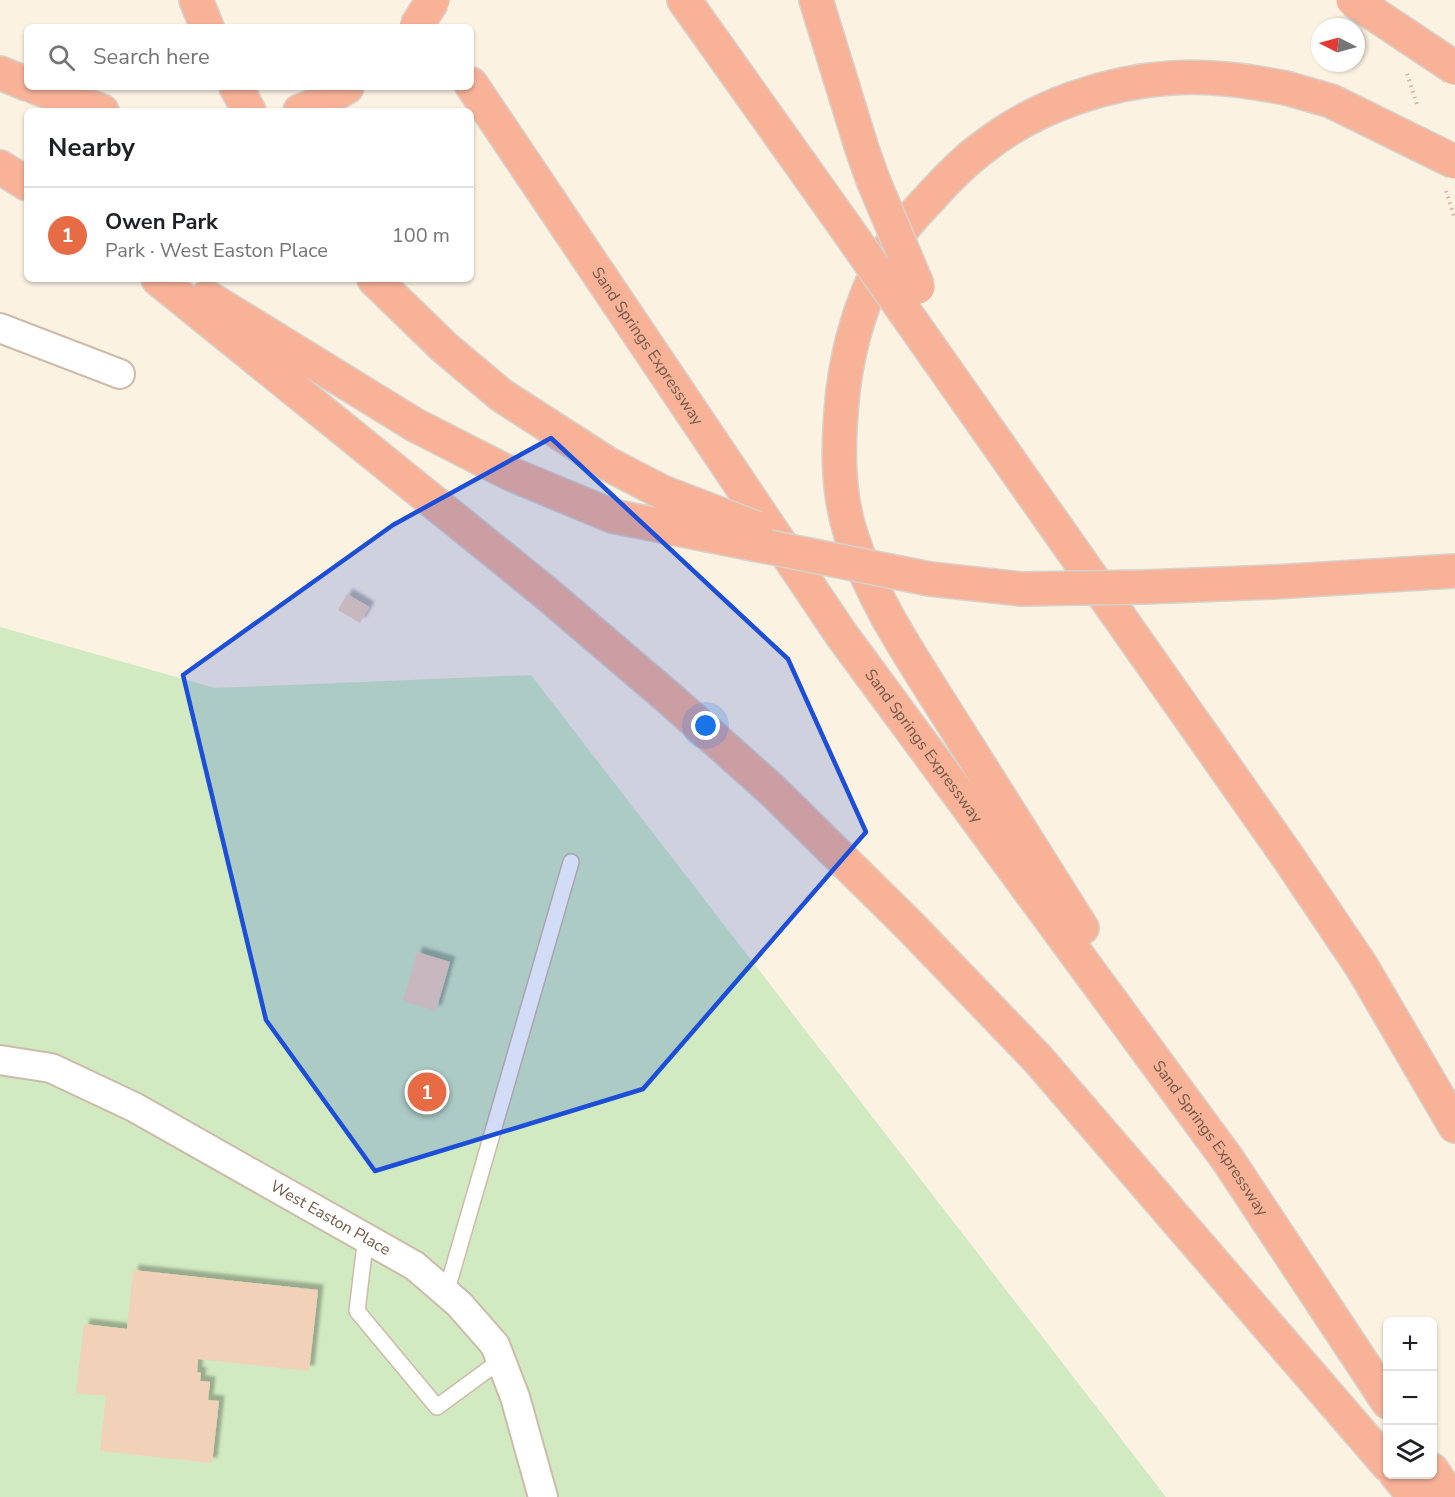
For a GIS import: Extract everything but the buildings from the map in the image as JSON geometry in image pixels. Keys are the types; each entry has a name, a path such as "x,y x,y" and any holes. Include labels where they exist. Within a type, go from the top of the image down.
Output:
{"highway":[{"path":"196,0 206,24"},
{"path":"414,0 430,24"},
{"path":"418,24 433,0"},
{"path":"684,0 844,225 913,301"},
{"path":"816,0 862,149 913,301 964,395 1288,857 1362,967 1455,1126"},
{"path":"1353,0 1455,68"},
{"path":"0,73 24,83"},
{"path":"1228,1160 882,611 851,535 841,490 838,434 846,368 855,329 867,295 888,251 908,222 943,184 986,145 1033,116 1076,99 1122,85 1170,78 1212,77 1286,88 1330,101 1455,162"},
{"name":"Sand Springs Expressway","path":"474,88 841,634 1228,1160 1383,1394"},
{"path":"43,90 94,108"},
{"path":"238,90 247,108"},
{"path":"308,108 342,90"},
{"path":"0,167 24,182"},
{"path":"162,282 546,593 772,790 909,925 1037,1058 1383,1459"},
{"path":"183,282 415,425 512,474 612,516 930,579 1021,589 1274,582 1455,571"},
{"path":"377,282 444,348 501,395 608,464 662,492 726,518 785,538 930,579"},
{"path":"1437,1478 1450,1497"},
{"path":"1400,1479 1415,1497"}],"street":[{"path":"1,332 120,374"},
{"name":"West Easton Place","path":"0,1060 51,1068 134,1107 416,1266 446,1293 495,1345 515,1396 543,1497"}],"lane":[{"path":"446,1293 571,862"},
{"path":"366,1236 357,1311 437,1407 501,1360"}],"highlighted area":[{"path":"551,438 788,659 866,832 643,1089 375,1171 266,1020 183,675 393,525"}],"green space":[{"path":"0,627 215,688 531,675 1166,1497 0,1497"}],"place":[{"name":"Owen Park","path":"427,1092"}]}
